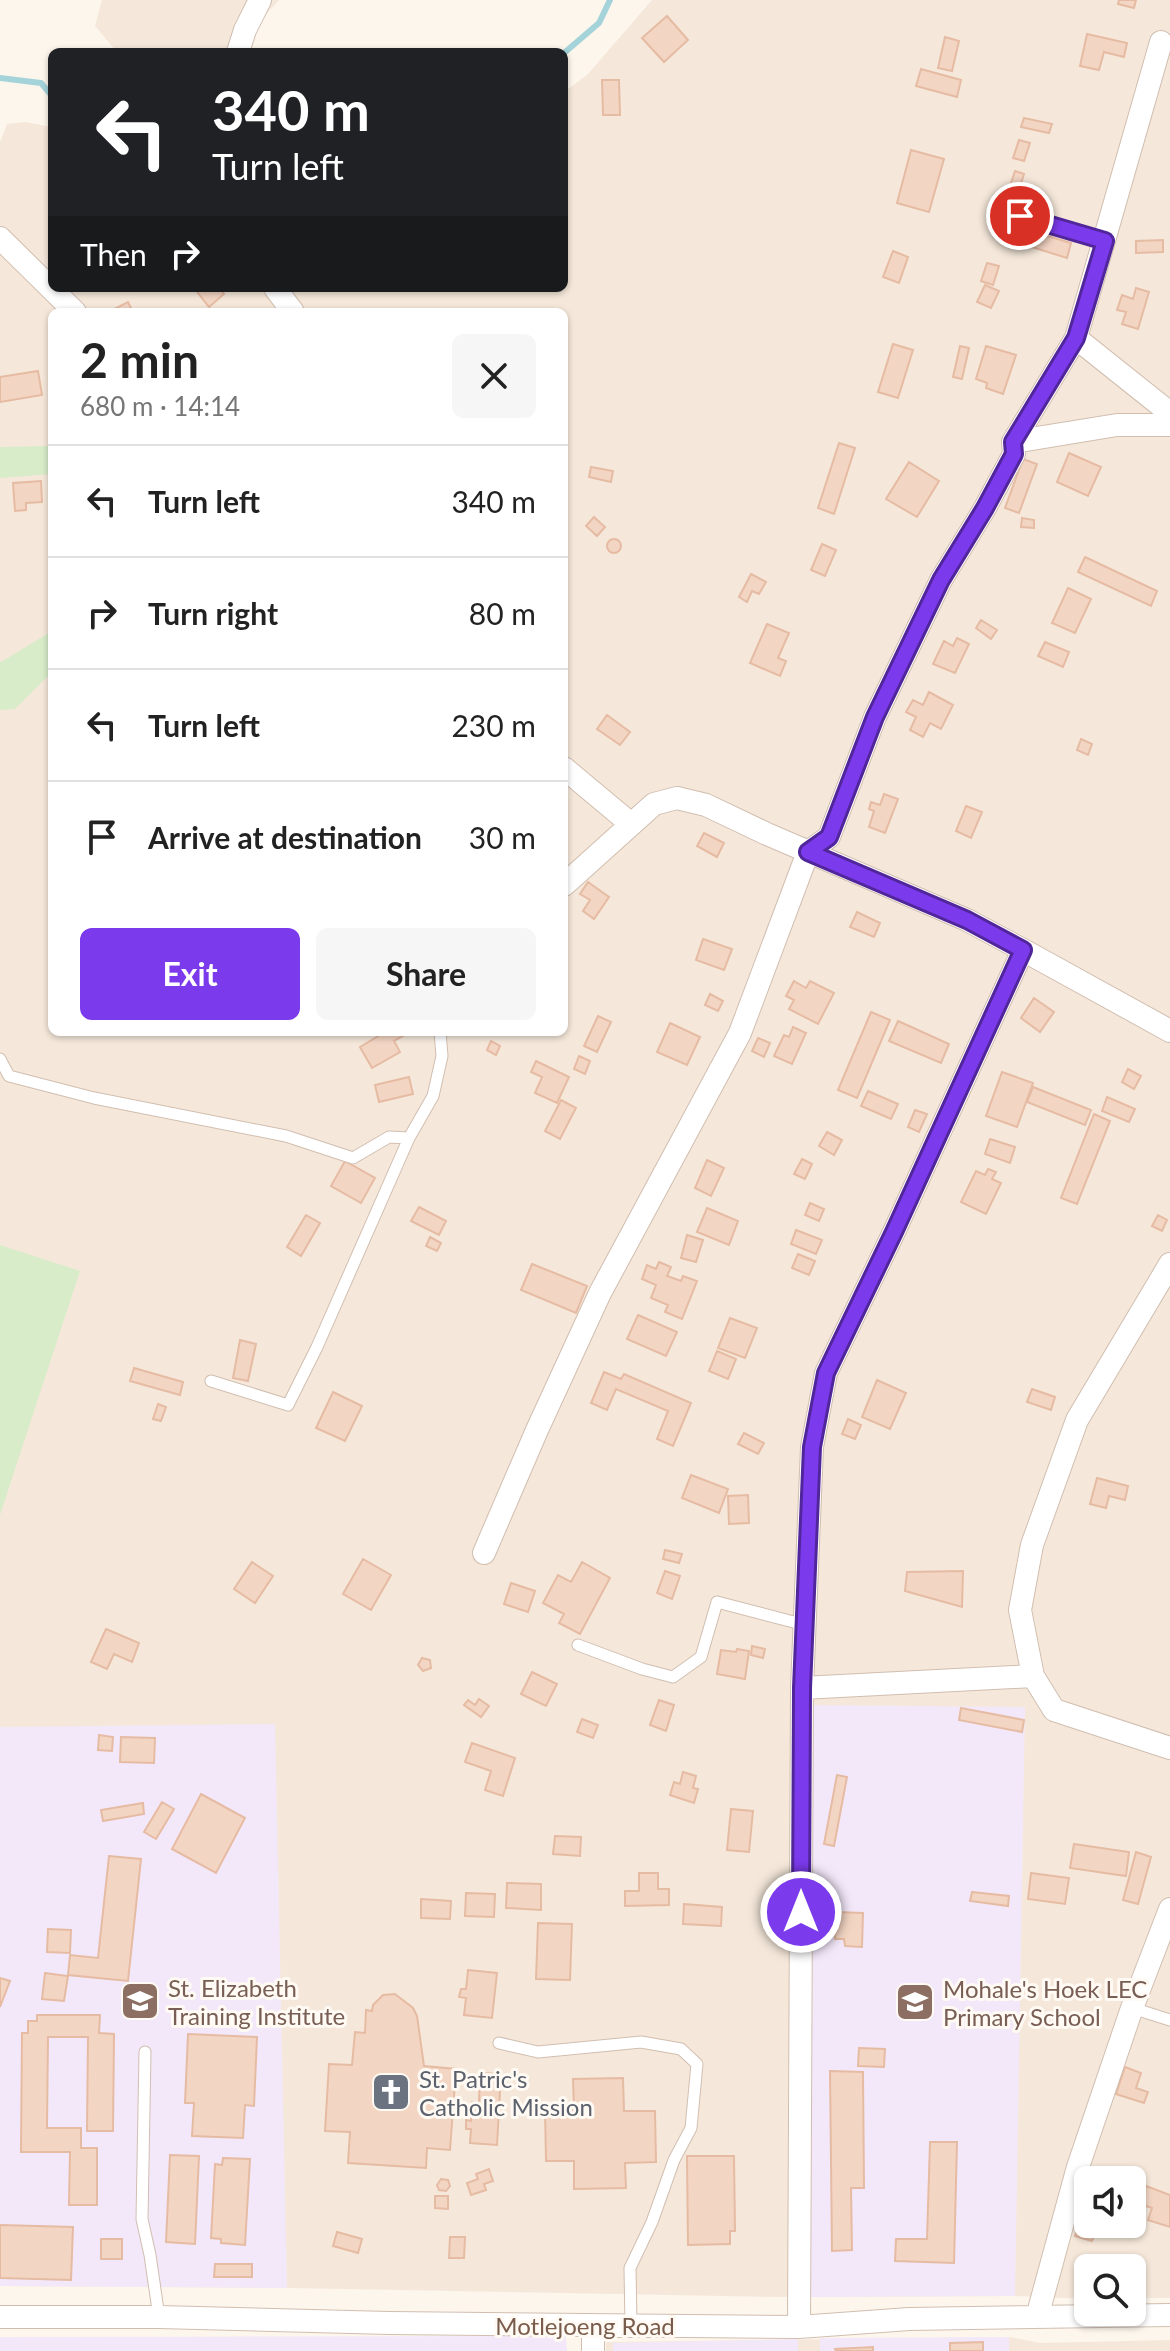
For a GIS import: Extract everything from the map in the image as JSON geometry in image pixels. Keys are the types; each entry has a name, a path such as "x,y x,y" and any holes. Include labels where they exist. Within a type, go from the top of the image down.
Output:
{"street":[{"path":"239,48 260,0"},
{"path":"484,1553 600,1293 740,1033 808,852 829,837 875,717 941,580 1014,454 1013,442 1076,338 1161,42"},
{"path":"0,238 48,285"},
{"path":"55,292 71,308"},
{"path":"1076,338 1170,413"},
{"path":"1013,442 1117,425 1170,425"},
{"path":"568,771 631,824"},
{"path":"568,881 654,804 677,798 706,805 967,920 1170,1031"},
{"path":"799,2327 802,1688 812,1447 826,1373 1023,950"},
{"path":"1170,1264 1077,1420 1032,1545 1020,1610 1033,1676 1054,1710 1170,1748"},
{"path":"802,1688 1033,1676"},
{"path":"1037,2317 1078,2167 1132,2008 1170,1909"},
{"name":"Motlejoeng Road","path":"0,2317 799,2327 909,2319 1170,2315"},
{"path":"593,2325 593,2351"}],"lane":[{"path":"994,208 1105,241"},
{"path":"211,1381 288,1405 317,1347 409,1138 433,1096 442,1056 440,1036"},
{"path":"0,1059 9,1076 94,1098 286,1136 353,1158 389,1137 409,1138"},
{"path":"578,1645 673,1677 701,1657 717,1602 805,1625"},
{"path":"1132,2008 1170,2020"},
{"path":"499,2043 538,2052 641,2042 681,2049 697,2064 691,2128 674,2160 652,2222 630,2268 631,2325"},
{"path":"145,2052 142,2219 159,2317"}],"shaded area":[{"path":"102,0 279,0 261,20 250,48 114,48 95,26"},
{"path":"652,0 1170,0 1170,2298 1146,2298 1146,2254 1074,2254 1074,2298 0,2286 0,142 7,124 25,122 48,126 48,292 568,292 568,89 588,74"},
{"name":"Mohale's Hoek LEC Primary School","path":"810,1705 1025,1707 1015,2296 811,2297"},
{"name":"St. Elizabeth Training Institute","path":"275,1724 287,2288 0,2286 0,1727"},
{"path":"566,2336 567,2351 0,2351 0,2337"},
{"path":"1009,2337 1040,2343 1170,2340 1170,2351 606,2351 606,2342"},
{"path":"1009,2337 1009,2351 820,2351 820,2338"},
{"path":"798,2339 798,2351 613,2351 613,2343"}],"green space":[{"path":"48,446 48,474 0,478 0,447"},
{"path":"48,633 48,676 15,709 0,710 1,662"},
{"path":"0,1245 80,1271 0,1515"}],"building":[{"path":"1119,0 1136,0 1134,8 1118,4"},
{"path":"667,16 688,40 664,62 642,38"},
{"path":"1087,34 1127,43 1124,57 1104,52 1099,70 1080,66"},
{"path":"945,37 959,41 952,71 938,68"},
{"path":"921,69 961,80 957,97 916,86"},
{"path":"602,80 619,80 620,115 603,115"},
{"path":"1024,118 1052,124 1049,133 1021,127"},
{"path":"1019,140 1030,143 1024,161 1013,158"},
{"path":"911,150 944,159 929,212 897,203"},
{"path":"1015,171 1024,174 1018,193 1009,189"},
{"path":"1037,233 1071,243 1067,258 1032,247"},
{"path":"1163,240 1163,252 1136,253 1136,241"},
{"path":"893,251 908,257 899,283 883,277"},
{"path":"987,263 999,266 993,285 981,281"},
{"path":"985,285 999,291 991,308 977,302"},
{"path":"1136,288 1149,292 1138,329 1122,324 1126,312 1117,310 1122,295 1133,299"},
{"path":"197,292 222,292 224,294 209,307"},
{"path":"128,302 131,308 116,308"},
{"path":"893,344 913,350 898,398 878,392"},
{"path":"960,346 969,348 962,379 953,377"},
{"path":"986,346 1016,355 1003,394 986,388 987,383 976,379"},
{"path":"38,371 42,395 0,402 0,377"},
{"path":"839,443 855,448 834,514 818,508"},
{"path":"1069,453 1101,467 1088,496 1057,482"},
{"path":"1023,459 1037,464 1019,513 1005,508"},
{"path":"909,462 939,481 917,517 886,499"},
{"path":"591,467 613,471 611,482 589,477"},
{"path":"41,481 42,502 26,503 26,510 15,511 13,483"},
{"path":"594,517 605,527 597,536 586,526"},
{"path":"1022,518 1034,520 1034,528 1021,527"},
{"path":"614,539 621,546 614,553 607,546"},
{"path":"822,544 836,550 825,576 811,570"},
{"path":"1085,557 1157,591 1151,606 1078,572"},
{"path":"751,574 766,582 759,594 752,591 747,602 739,597"},
{"path":"1068,588 1091,599 1075,633 1052,623"},
{"path":"981,620 997,630 991,639 976,628"},
{"path":"767,624 789,633 778,658 786,661 780,676 750,663"},
{"path":"957,638 969,644 955,673 933,664 944,641 953,646"},
{"path":"1045,642 1069,652 1063,667 1038,656"},
{"path":"929,692 953,705 941,729 930,723 923,737 910,730 916,717 906,712 913,700 923,705"},
{"path":"607,715 630,732 620,745 597,729"},
{"path":"1081,739 1092,744 1088,755 1077,750"},
{"path":"884,794 898,799 885,833 869,827 874,811 869,809 871,802 880,805"},
{"path":"966,806 982,812 971,838 956,831"},
{"path":"704,833 724,843 717,857 697,846"},
{"path":"588,882 609,897 594,919 583,911 590,900 580,894"},
{"path":"857,912 880,923 874,937 850,927"},
{"path":"703,939 732,949 724,970 696,960"},
{"path":"794,981 806,988 810,981 834,993 818,1024 789,1009 794,1000 786,996"},
{"path":"710,994 723,1001 718,1011 705,1005"},
{"path":"1034,998 1054,1012 1040,1032 1021,1018"},
{"path":"871,1012 890,1020 857,1098 838,1090"},
{"path":"598,1016 611,1022 597,1052 584,1046"},
{"path":"898,1021 949,1044 941,1063 889,1041"},
{"path":"670,1023 700,1037 687,1065 657,1052"},
{"path":"793,1027 806,1033 792,1064 774,1056 784,1035 789,1037"},
{"path":"378,1036 403,1036 394,1041 400,1052 372,1068 360,1047"},
{"path":"758,1038 770,1043 764,1057 752,1051"},
{"path":"491,1041 500,1046 496,1055 487,1050"},
{"path":"579,1056 590,1061 585,1074 574,1069"},
{"path":"536,1061 569,1077 557,1103 535,1093 542,1077 531,1072"},
{"path":"1128,1069 1141,1076 1134,1089 1122,1082"},
{"path":"1002,1072 1033,1083 1017,1127 986,1116"},
{"path":"409,1077 413,1094 379,1102 375,1085"},
{"path":"1033,1087 1091,1110 1085,1125 1027,1102"},
{"path":"868,1091 898,1104 891,1119 861,1106"},
{"path":"1107,1097 1135,1109 1129,1122 1102,1111"},
{"path":"561,1100 576,1108 560,1139 545,1131"},
{"path":"915,1110 927,1114 919,1132 908,1127"},
{"path":"1094,1114 1110,1121 1077,1204 1061,1198"},
{"path":"827,1132 842,1140 834,1155 819,1146"},
{"path":"990,1139 1015,1147 1010,1163 985,1154"},
{"path":"802,1159 812,1164 805,1179 794,1174"},
{"path":"707,1160 724,1168 711,1196 695,1188"},
{"path":"345,1161 375,1178 361,1203 331,1186"},
{"path":"988,1169 996,1172 992,1179 1001,1183 986,1214 961,1202 976,1171 985,1175"},
{"path":"810,1203 824,1209 819,1221 805,1215"},
{"path":"419,1207 446,1221 439,1235 411,1221"},
{"path":"707,1208 738,1221 729,1245 697,1232"},
{"path":"306,1215 320,1223 301,1256 287,1247"},
{"path":"1158,1215 1167,1220 1162,1231 1152,1226"},
{"path":"796,1230 822,1240 816,1254 791,1244"},
{"path":"687,1235 703,1240 696,1262 681,1258"},
{"path":"430,1237 441,1243 437,1251 426,1246"},
{"path":"798,1254 815,1261 809,1275 792,1268"},
{"path":"659,1262 671,1267 667,1276 681,1281 683,1276 697,1281 682,1319 665,1312 668,1305 651,1298 656,1285 642,1279 647,1265 656,1269"},
{"path":"532,1264 587,1286 576,1313 521,1290"},
{"path":"638,1315 677,1332 666,1356 627,1339"},
{"path":"730,1318 757,1328 745,1358 718,1348"},
{"path":"240,1340 256,1344 248,1381 233,1378"},
{"path":"717,1351 736,1359 728,1379 709,1371"},
{"path":"134,1368 183,1382 180,1395 130,1381"},
{"path":"604,1372 621,1379 624,1374 691,1403 673,1446 657,1439 668,1411 616,1389 607,1410 591,1403"},
{"path":"877,1380 906,1393 890,1429 862,1417"},
{"path":"1032,1389 1055,1397 1051,1410 1027,1402"},
{"path":"333,1392 362,1406 345,1441 316,1428"},
{"path":"158,1404 166,1407 161,1421 153,1419"},
{"path":"848,1419 861,1425 855,1439 842,1434"},
{"path":"744,1433 764,1443 758,1454 738,1444"},
{"path":"691,1475 728,1489 719,1513 682,1498"},
{"path":"1097,1478 1128,1486 1125,1500 1109,1496 1106,1508 1090,1504"},
{"path":"748,1495 749,1523 729,1524 728,1496"},
{"path":"665,1550 682,1554 679,1563 663,1559"},
{"path":"363,1559 391,1575 371,1610 343,1594"},
{"path":"252,1562 273,1576 255,1603 234,1589"},
{"path":"582,1562 610,1578 580,1634 559,1623 564,1614 543,1603 558,1575 571,1582"},
{"path":"665,1571 680,1576 672,1599 657,1593"},
{"path":"963,1571 962,1607 905,1591 907,1572"},
{"path":"511,1583 535,1591 528,1612 504,1604"},
{"path":"106,1629 139,1643 132,1662 114,1654 107,1669 91,1662"},
{"path":"752,1646 765,1649 763,1658 751,1655"},
{"path":"737,1649 749,1651 745,1679 717,1674 721,1650 736,1652"},
{"path":"422,1658 430,1660 431,1668 423,1671 418,1665"},
{"path":"532,1672 557,1684 546,1706 521,1694"},
{"path":"479,1699 489,1706 481,1717 464,1705 468,1700 475,1705"},
{"path":"659,1700 674,1705 666,1731 650,1725"},
{"path":"961,1708 1024,1720 1022,1732 959,1720"},
{"path":"582,1719 598,1725 593,1738 577,1732"},
{"path":"99,1735 113,1737 112,1751 98,1750"},
{"path":"121,1737 155,1738 154,1763 120,1762"},
{"path":"472,1743 515,1758 503,1796 485,1790 491,1771 465,1762"},
{"path":"683,1772 696,1776 693,1788 698,1789 694,1803 670,1795 674,1782 680,1784"},
{"path":"837,1775 847,1777 834,1846 824,1844"},
{"path":"201,1794 245,1818 216,1873 172,1849"},
{"path":"162,1802 174,1809 156,1839 144,1832"},
{"path":"143,1803 144,1814 103,1821 101,1810"},
{"path":"731,1809 753,1811 749,1852 727,1850"},
{"path":"555,1836 581,1837 580,1856 553,1854"},
{"path":"1074,1844 1129,1852 1126,1876 1070,1868"},
{"path":"1136,1852 1151,1857 1138,1904 1123,1900"},
{"path":"109,1856 141,1859 128,1981 68,1975 70,1955 98,1958"},
{"path":"639,1873 658,1873 658,1889 669,1889 669,1905 625,1906 625,1891 639,1891"},
{"path":"1031,1873 1069,1878 1065,1904 1028,1899"},
{"path":"507,1883 541,1884 541,1910 506,1908"},
{"path":"972,1892 1009,1896 1008,1906 970,1901"},
{"path":"466,1893 495,1894 494,1917 465,1916"},
{"path":"421,1899 451,1901 450,1919 421,1918"},
{"path":"684,1904 722,1907 721,1926 683,1924"},
{"path":"836,1912 863,1913 862,1947 845,1946 844,1939 835,1939"},
{"path":"538,1923 572,1924 570,1980 536,1979"},
{"path":"48,1929 71,1930 70,1953 47,1952"},
{"path":"468,1970 497,1973 492,2018 464,2015 466,1998 459,1997 461,1989 466,1989"},
{"path":"45,1973 68,1976 64,2001 42,1999"},
{"path":"0,1978 10,1981 0,2007"},
{"name":"St. Patric's Catholic Mission","path":"395,1994 413,2008 417,2016 424,2066 456,2069 450,2150 427,2148 426,2168 348,2163 350,2132 325,2131 329,2064 352,2065 355,2032 365,2033 366,2010 372,2011 373,2005 383,1995"},
{"path":"37,2015 100,2015 99,2033 114,2034 113,2131 87,2131 88,2037 48,2037 47,2128 81,2128 81,2148 97,2148 97,2205 69,2205 70,2152 21,2152 22,2033 28,2033 28,2021 37,2021"},
{"path":"188,2034 257,2037 254,2106 245,2105 243,2138 192,2136 194,2103 185,2103"},
{"path":"859,2048 885,2049 884,2067 858,2066"},
{"path":"1125,2067 1141,2073 1136,2088 1148,2092 1144,2103 1116,2094"},
{"path":"830,2071 863,2072 864,2188 851,2188 852,2250 832,2251"},
{"path":"480,2073 501,2074 497,2145 470,2143 471,2129 466,2129 466,2120 471,2121 472,2102 479,2102"},
{"path":"623,2078 624,2111 655,2111 656,2162 625,2163 626,2188 574,2189 574,2161 546,2161 545,2111 574,2110 573,2079"},
{"path":"930,2142 957,2142 954,2263 895,2261 896,2239 927,2239"},
{"path":"170,2155 199,2156 195,2244 166,2242"},
{"path":"687,2156 734,2156 735,2231 730,2231 730,2244 688,2245"},
{"path":"223,2158 250,2159 245,2245 221,2243 221,2239 211,2238 215,2164 222,2165"},
{"path":"489,2169 493,2181 484,2184 486,2190 471,2195 467,2183 478,2179 476,2174"},
{"path":"441,2179 448,2180 450,2186 446,2191 439,2190 437,2185"},
{"path":"1146,2186 1170,2195 1170,2227 1148,2220 1152,2208 1146,2206"},
{"path":"435,2196 448,2196 448,2209 435,2208"},
{"path":"0,2225 73,2227 71,2280 0,2278"},
{"path":"337,2232 362,2239 358,2253 333,2246"},
{"path":"450,2237 465,2237 464,2258 449,2258"},
{"path":"101,2239 122,2239 122,2259 101,2259"},
{"path":"215,2264 252,2264 252,2277 214,2277"},
{"path":"983,2342 983,2351 950,2351 950,2343"},
{"path":"873,2347 873,2351 835,2349"}],"waterway":[{"path":"568,50 599,23 610,0"},
{"path":"0,78 41,83 48,91"}],"place":[{"name":"St. Elizabeth Training Institute","path":"140,2001"},
{"name":"Mohale's Hoek LEC Primary School","path":"915,2002"},
{"name":"St. Patric's Catholic Mission","path":"391,2092"}],"route":[{"path":"801,1912 802,1688 812,1447 826,1373 1023,950 967,920 808,852 829,837 875,717 941,580 1014,454 1013,442 1076,338 1105,241 1020,216"}]}
